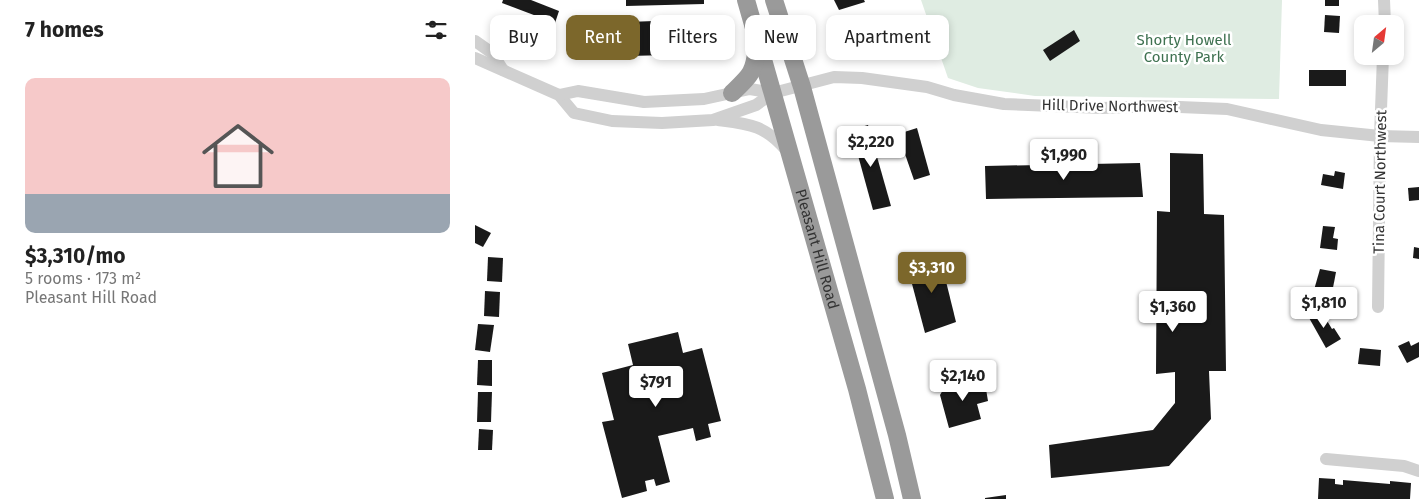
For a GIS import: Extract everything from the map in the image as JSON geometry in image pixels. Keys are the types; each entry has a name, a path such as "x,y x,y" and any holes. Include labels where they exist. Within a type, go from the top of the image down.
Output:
{"highway":[{"name":"Pleasant Hill Road","path":"746,0 750,15"},
{"name":"Pleasant Hill Road","path":"773,0 802,87 897,435 912,499"},
{"path":"731,93 751,74 756,60"},
{"name":"Pleasant Hill Road","path":"763,60 871,439 885,499"}],"street":[{"path":"1384,0 1385,15"},
{"path":"475,41 492,53 503,70"},
{"path":"475,58 559,95 574,113 612,121 662,124 713,120 742,123 766,130 775,136 791,155"},
{"name":"Tina Court Northwest","path":"1378,307 1383,65"},
{"name":"Hill Drive Northwest","path":"773,93 802,87 834,77 863,78 927,87 954,95 1004,104 1102,108 1156,106 1227,109 1321,130 1380,136 1419,137"},
{"path":"559,95 578,91 644,102 704,99 750,89 773,93"},
{"path":"713,120 756,105 773,93"},
{"path":"1326,459 1404,466 1419,471"}],"green space":[{"name":"Shorty Howell County Park","path":"921,0 1282,0 1279,99 1035,96 978,88 948,78 942,60 949,60 949,15 926,15"}],"building":[{"path":"503,0 531,0 559,11 556,20 556,15 534,15 502,3"},
{"path":"626,0 704,0 704,4 626,6"},
{"path":"834,0 864,0 865,2 839,10"},
{"path":"1325,0 1339,0 1339,6 1325,6"},
{"path":"1325,15 1340,16 1339,33 1324,32"},
{"path":"650,21 650,55 640,56 640,22"},
{"path":"1074,30 1080,41 1050,61 1043,50"},
{"path":"1309,70 1346,70 1346,86 1309,86"},
{"path":"868,125 891,206 873,210 851,130"},
{"path":"917,128 930,175 914,180 898,134"},
{"path":"1170,153 1203,154 1204,214 1224,215 1226,371 1209,371 1211,419 1169,466 1051,478 1049,445 1153,430 1175,403 1175,372 1156,374 1157,211 1170,212"},
{"path":"1140,163 1143,197 986,199 985,166"},
{"path":"1335,171 1345,173 1343,189 1321,185 1323,174 1334,176"},
{"path":"1419,187 1419,200 1409,201 1408,188"},
{"path":"475,225 491,233 483,247 475,243"},
{"path":"1323,226 1335,227 1333,238 1338,239 1337,250 1320,248"},
{"path":"1414,247 1419,248 1419,259 1413,258"},
{"path":"488,257 503,258 502,282 487,281"},
{"path":"940,257 956,322 925,333 907,265"},
{"path":"1320,269 1336,272 1332,293 1314,290"},
{"path":"485,291 500,292 499,317 484,316"},
{"path":"1320,309 1332,329 1334,328 1341,339 1326,348 1308,316"},
{"path":"478,324 494,325 490,352 475,350"},
{"path":"678,332 683,353 702,348 721,421 708,424 711,437 696,441 693,428 658,436 670,482 656,486 654,479 645,481 647,491 622,498 602,422 614,420 602,373 633,365 628,344"},
{"path":"1409,341 1411,346 1419,342 1419,357 1407,363 1398,346"},
{"path":"1360,348 1381,350 1380,366 1358,364"},
{"path":"478,360 492,360 492,386 477,385"},
{"path":"971,379 973,387 985,383 988,401 977,404 981,419 949,428 940,395 947,383"},
{"path":"478,392 492,392 491,422 477,422"},
{"path":"479,429 493,430 492,450 478,450"},
{"path":"1319,478 1335,479 1335,484 1343,485 1343,480 1390,484 1390,481 1411,483 1410,499 1318,499"},
{"path":"1006,495 1006,499 985,499 985,498"}]}
